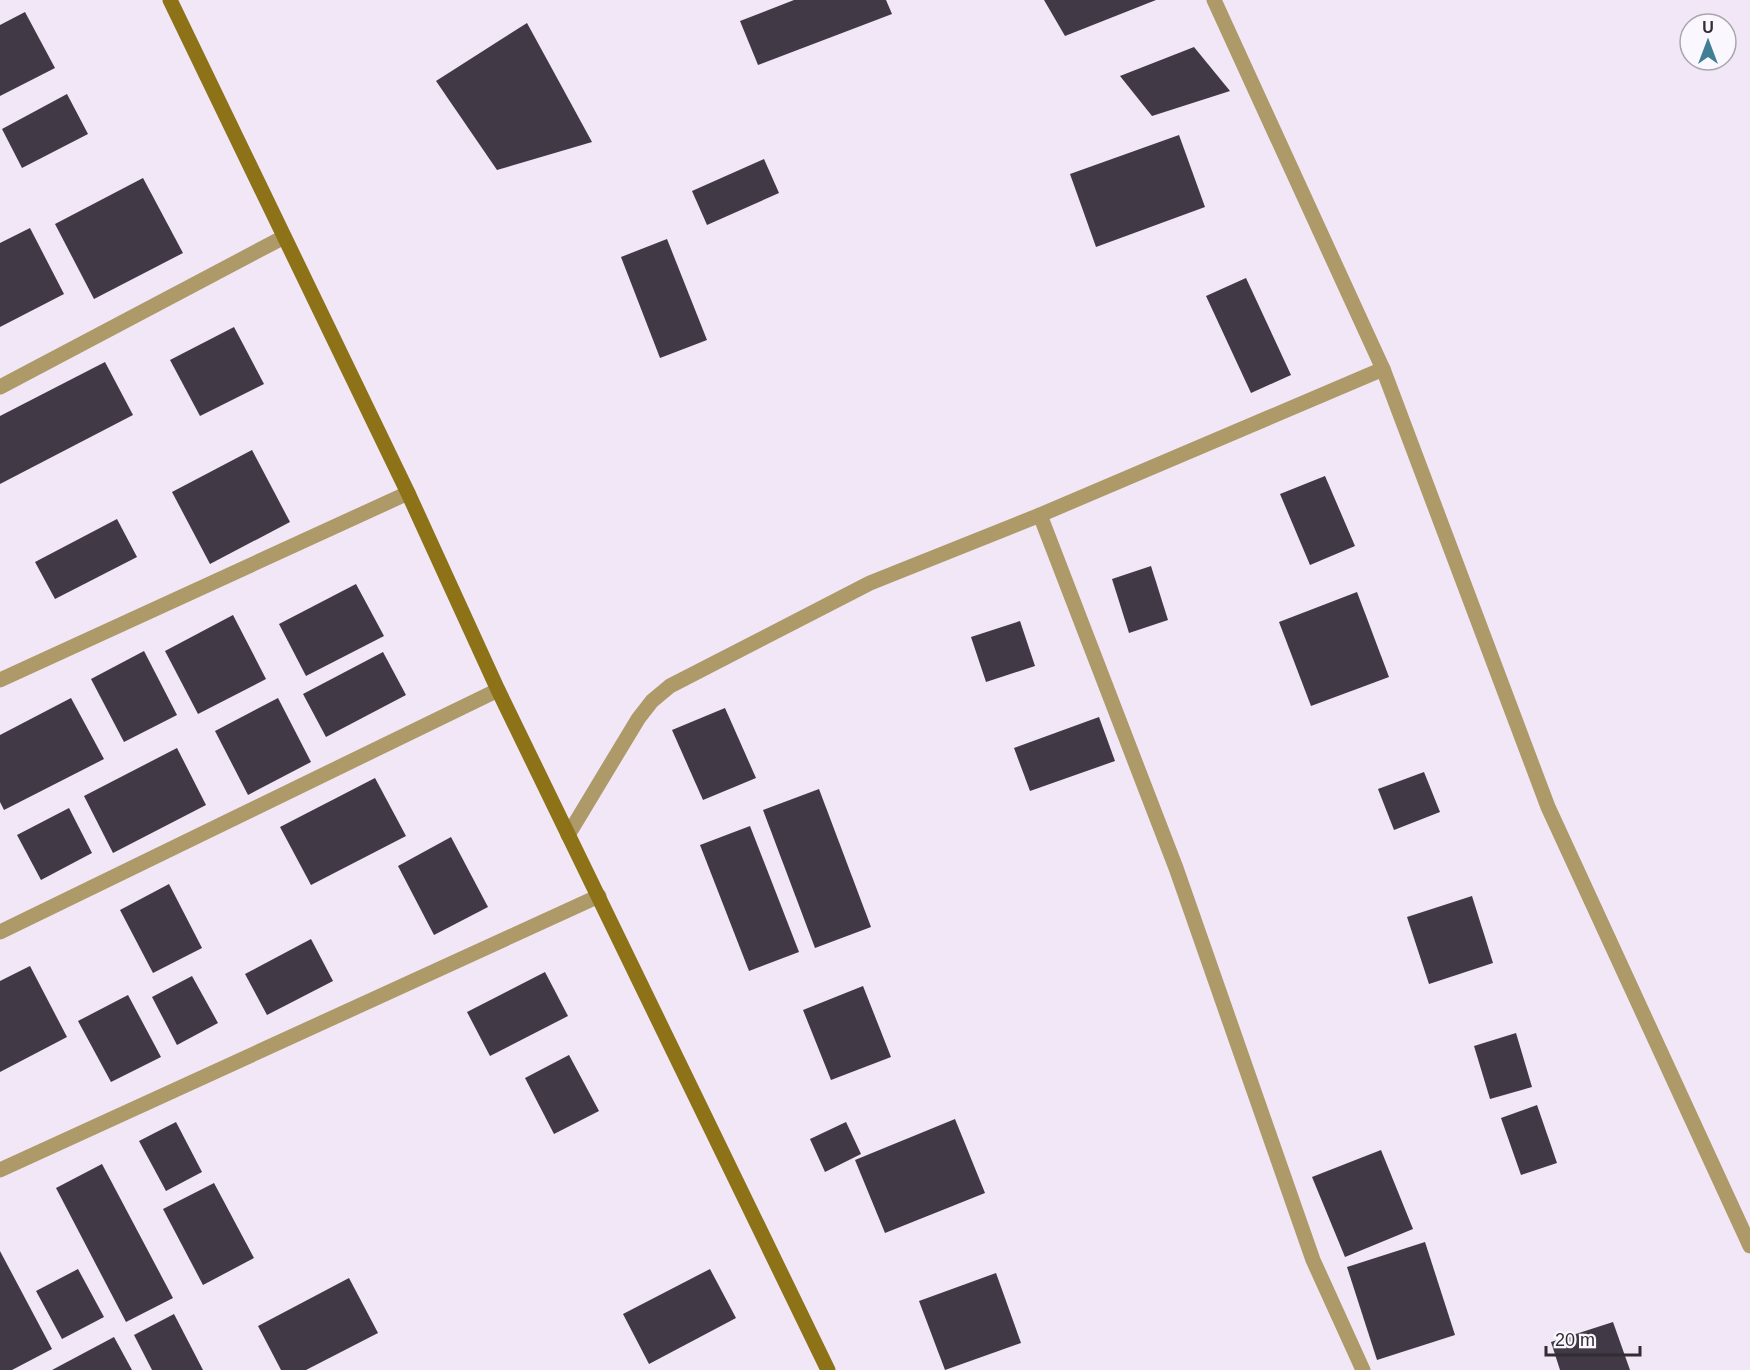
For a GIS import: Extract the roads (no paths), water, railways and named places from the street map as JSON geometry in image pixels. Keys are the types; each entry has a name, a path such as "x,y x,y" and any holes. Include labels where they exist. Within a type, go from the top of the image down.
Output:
{"street":[{"path":"170,0 408,493 498,690 828,1370"},
{"path":"1214,0 1383,369 1548,807 1750,1246"},
{"path":"0,387 284,237"},
{"path":"568,835 638,719 652,701 670,686 870,582 1040,515 1383,369"},
{"path":"0,680 408,493"},
{"path":"1040,515 1176,868 1313,1260 1363,1370"},
{"path":"0,932 498,690"},
{"path":"0,1170 598,896"}]}
